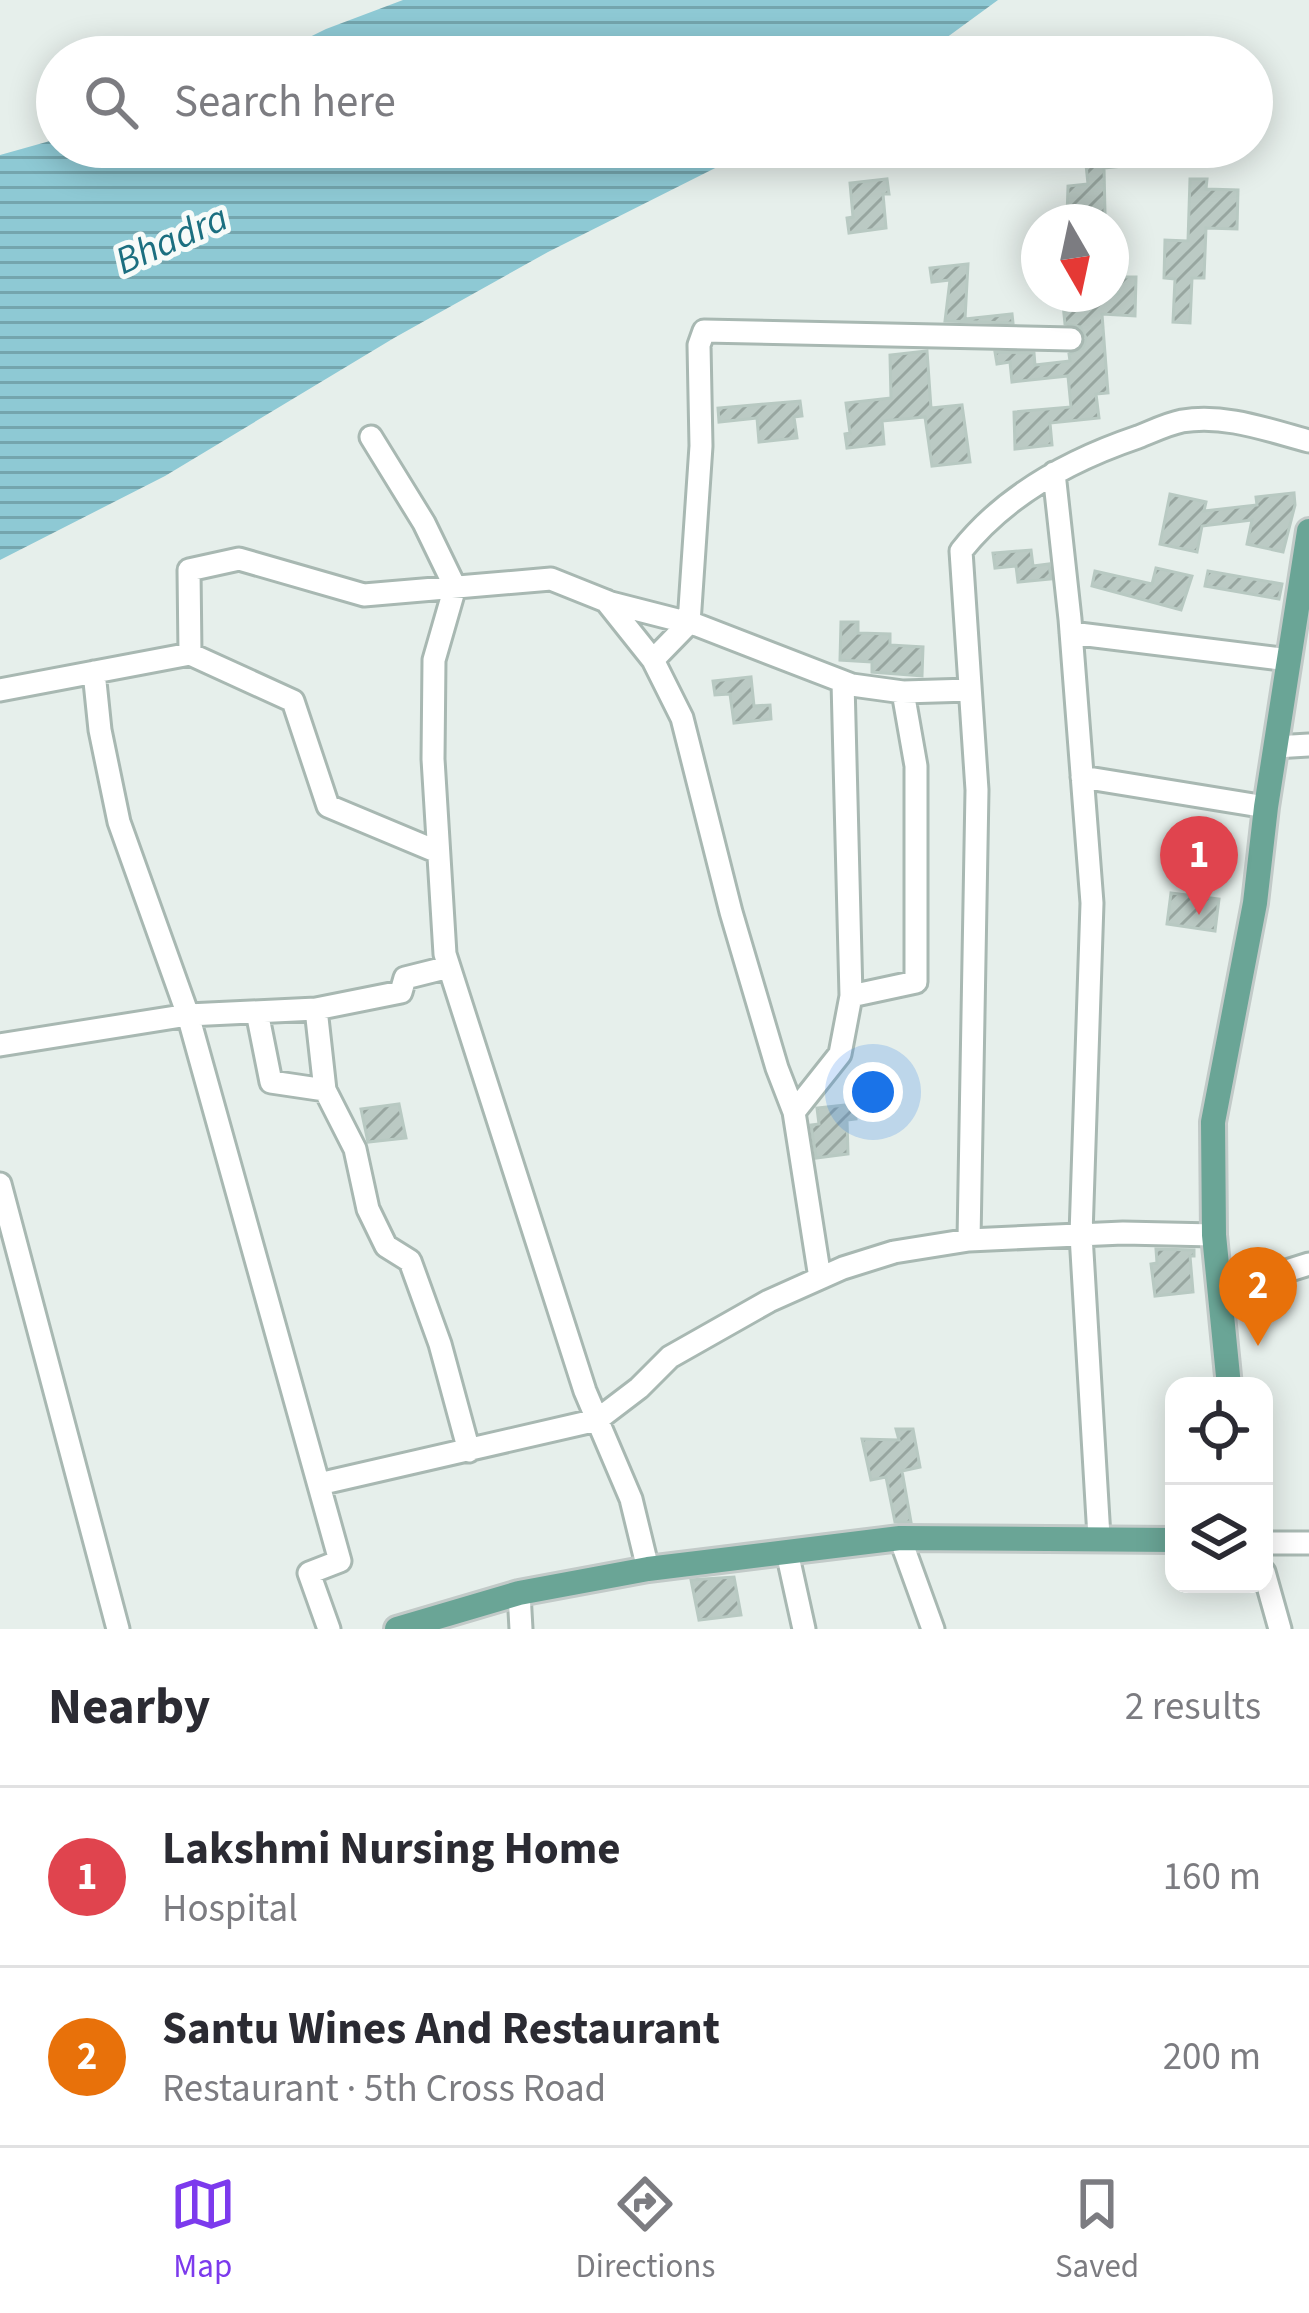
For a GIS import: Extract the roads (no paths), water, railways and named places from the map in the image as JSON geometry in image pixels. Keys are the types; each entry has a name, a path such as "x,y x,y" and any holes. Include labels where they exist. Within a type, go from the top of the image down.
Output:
{"main road":[{"path":"1228,1377 1214,1235 1213,1122 1255,903 1309,531"},
{"path":"397,1629 519,1593 648,1569 900,1538 1165,1540"}],"street":[{"path":"653,660 689,623 701,446 699,345 704,331 1071,339"},
{"path":"969,1240 977,790 961,551 982,524 1054,473 1100,450 1180,422 1235,421 1309,441"},
{"path":"371,437 424,523 455,587 434,660 433,759 445,954 597,1420 631,1499 648,1569"},
{"path":"1054,473 1092,903 1082,1235 1099,1537"},
{"path":"190,654 189,570 238,559 364,596 551,579 606,601 689,623 843,682 903,692 970,690"},
{"path":"606,601 653,660 682,718 731,912 776,1068 794,1112 820,1278"},
{"path":"1071,633 1289,660"},
{"path":"0,690 190,654 293,701 328,806 438,852"},
{"path":"94,672 100,730 119,822 188,1015 340,1561 309,1573 329,1629"},
{"path":"794,1112 840,1054 851,996 843,682"},
{"path":"851,996 916,982 916,766 903,692"},
{"path":"1275,747 1309,746"},
{"path":"1082,777 1266,808"},
{"path":"0,1045 188,1015 316,1009 401,992 405,978 449,968"},
{"path":"316,1009 325,1090 355,1149 368,1210 386,1246 410,1261 440,1344 469,1451"},
{"path":"257,1012 271,1082 325,1090"},
{"path":"0,1184 118,1629"},
{"path":"319,1484 597,1420 670,1358 769,1301 894,1252 969,1240 1214,1235"},
{"path":"1219,1292 1309,1264"},
{"path":"900,1538 933,1629"},
{"path":"1273,1543 1309,1543"},
{"path":"787,1552 804,1629"},
{"path":"519,1593 521,1629"},
{"path":"1270,1593 1280,1629"}],"water":[{"path":"403,0 998,0 949,36 312,36"},
{"name":"Bhadra","path":"36,145 36,168 715,168 548,252 165,476 0,560 0,155"}],"place":[{"name":"Lakshmi Nursing Home","path":"1199,915"},
{"name":"Santu Wines And Restaurant","path":"1258,1346"}]}
